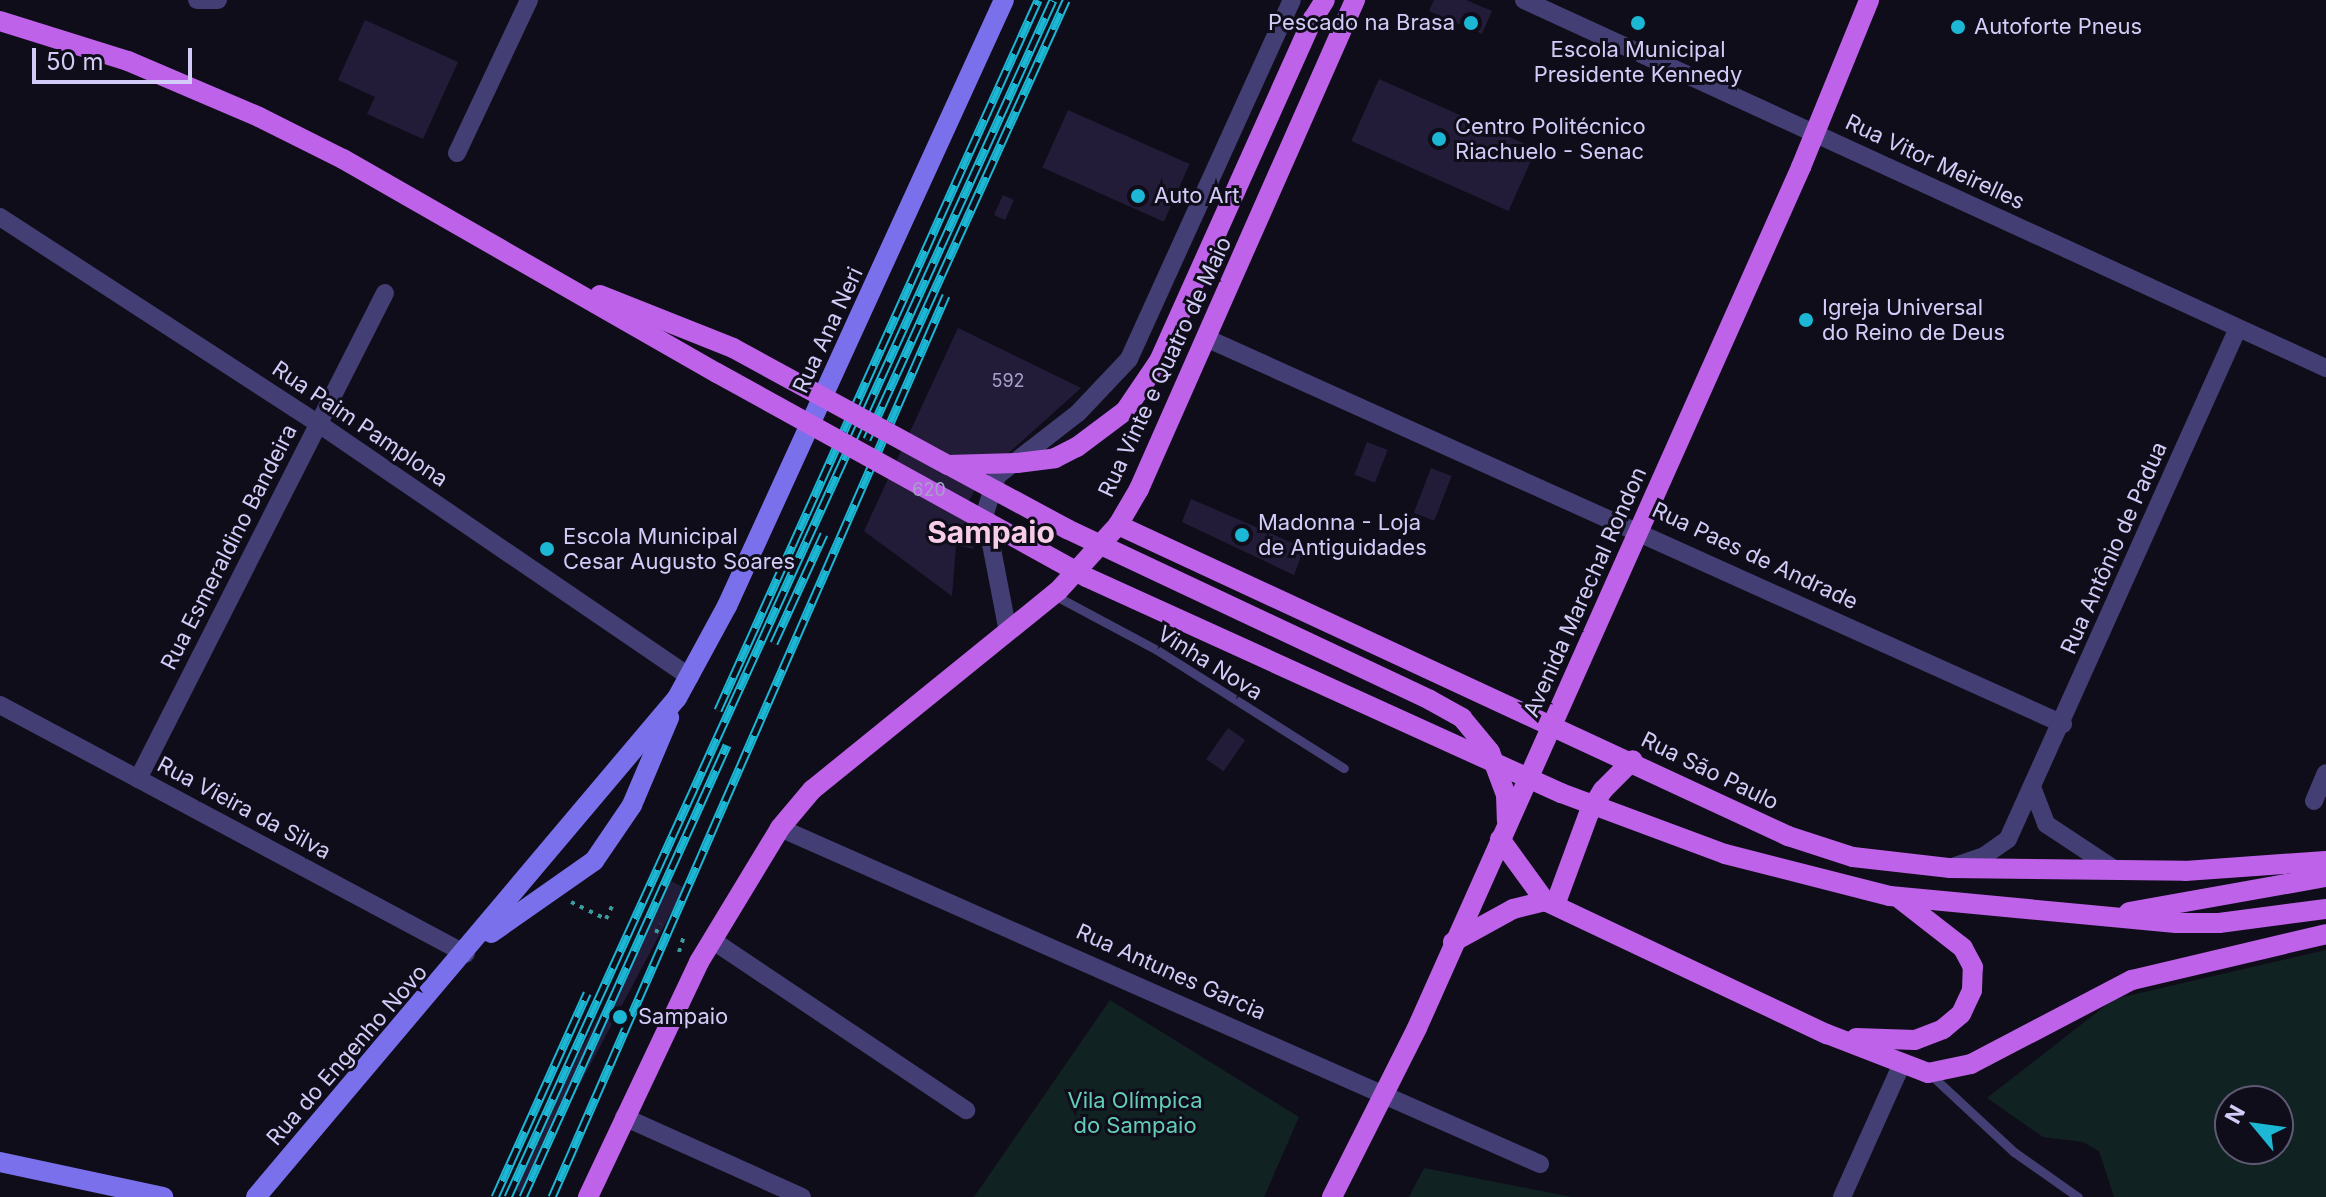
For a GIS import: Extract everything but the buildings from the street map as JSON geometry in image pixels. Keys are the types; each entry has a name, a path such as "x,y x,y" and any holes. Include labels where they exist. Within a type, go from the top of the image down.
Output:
{"main road":[{"name":"Rua Ana Neri","path":"690,677 1004,0"},
{"path":"948,465 1055,458 1125,411 1159,361 1313,19 1325,0"},
{"name":"Rua Vinte e Quatro de Maio","path":"588,1197 712,940 780,828 812,790 1054,595 1118,525 1206,338 1355,0"},
{"name":"Avenida Marechal Rondon","path":"1332,1197 1385,1091 1553,723 1815,133 1869,0"},
{"path":"0,21 128,61 343,159 1058,563 1533,780 1725,854 1893,896 2093,917 2219,923 2326,909"},
{"path":"562,283 641,308 733,348 1067,529 1430,700 1462,718 1490,752 1506,795 1503,832 1550,903 1901,1066 1928,1073 1971,1064 2132,980 2326,934"},
{"name":"Rua São Paulo","path":"1118,525 1825,849 1893,864 1950,868 2185,871 2326,861"},
{"name":"Rua do Engenho Novo","path":"256,1197 470,949 677,698 690,677"},
{"name":"Rua do Engenho Novo","path":"470,949 555,893 594,861 614,836 632,805 677,698"},
{"path":"1550,903 1589,813 1616,774 1633,760"},
{"path":"2093,917 2326,877"},
{"path":"1827,1034 1877,1041 1915,1040 1961,1014 1972,990 1973,967 1963,948 1893,896"},
{"path":"1453,942 1513,909 1550,903"},
{"path":"0,1162 163,1197"}],"street":[{"path":"197,0 218,0"},
{"path":"457,153 529,0"},
{"name":"Rua Vinte e Quatro de Maio","path":"1008,632 985,513 997,476 1078,413 1129,359 1292,0"},
{"name":"Rua Vitor Meirelles","path":"1524,0 2326,368"},
{"name":"Rua Paim Pamplona","path":"0,217 319,424 690,677"},
{"name":"Rua Esmeraldino Bandeira","path":"138,779 385,293"},
{"name":"Rua Antônio de Padua","path":"1950,868 1984,856 2008,839 2063,724 2238,328"},
{"name":"Rua Paes de Andrade","path":"1206,338 1638,529 2063,724"},
{"name":"Rua Vieira da Silva","path":"0,705 470,949"},
{"path":"2314,801 2326,773"},
{"path":"2032,787 2046,824 2114,869"},
{"name":"Rua Antunes Garcia","path":"780,828 1385,1091 1540,1164"},
{"path":"712,940 966,1110"},
{"path":"1842,1197 1901,1066"},
{"path":"624,1117 802,1197"}],"lane":[{"name":"Vinha Nova","path":"1054,595 1157,650 1344,768"},
{"path":"1928,1073 2014,1152 2078,1197"}],"path":[{"path":"555,893 606,919 614,902"},
{"path":"656,933 660,924"},
{"path":"679,953 684,936"}],"green space":[{"path":"2326,950 2326,1197 2114,1197 2099,1151 2083,1142 2043,1137 1987,1098 2114,999"},
{"name":"Vila Olímpica do Sampaio","path":"1110,1000 1299,1117 1264,1197 974,1197"},
{"path":"1424,1168 1572,1197 1409,1197"}],"railway":[{"path":"718,710 1038,0"},
{"path":"508,1197 1053,0"},
{"path":"867,439 1066,0"},
{"path":"552,1197 946,295"},
{"path":"774,643 824,534"},
{"path":"523,1197 727,745"},
{"path":"495,1197 587,993"}],"place":[{"name":"Pescado na Brasa","path":"1471,23"},
{"name":"Escola Municipal Presidente Kennedy","path":"1638,23"},
{"name":"Autoforte Pneus","path":"1958,27"},
{"name":"Centro Politécnico Riachuelo - Senac","path":"1439,139"},
{"name":"Auto Art","path":"1138,196"},
{"name":"Igreja Universal do Reino de Deus","path":"1806,320"},
{"name":"Madonna - Loja de Antiguidades","path":"1242,535"},
{"name":"Escola Municipal Cesar Augusto Soares","path":"547,549"},
{"name":"Sampaio","path":"620,1017"}],"district":[{"name":"Sampaio","path":"991,532"}]}
